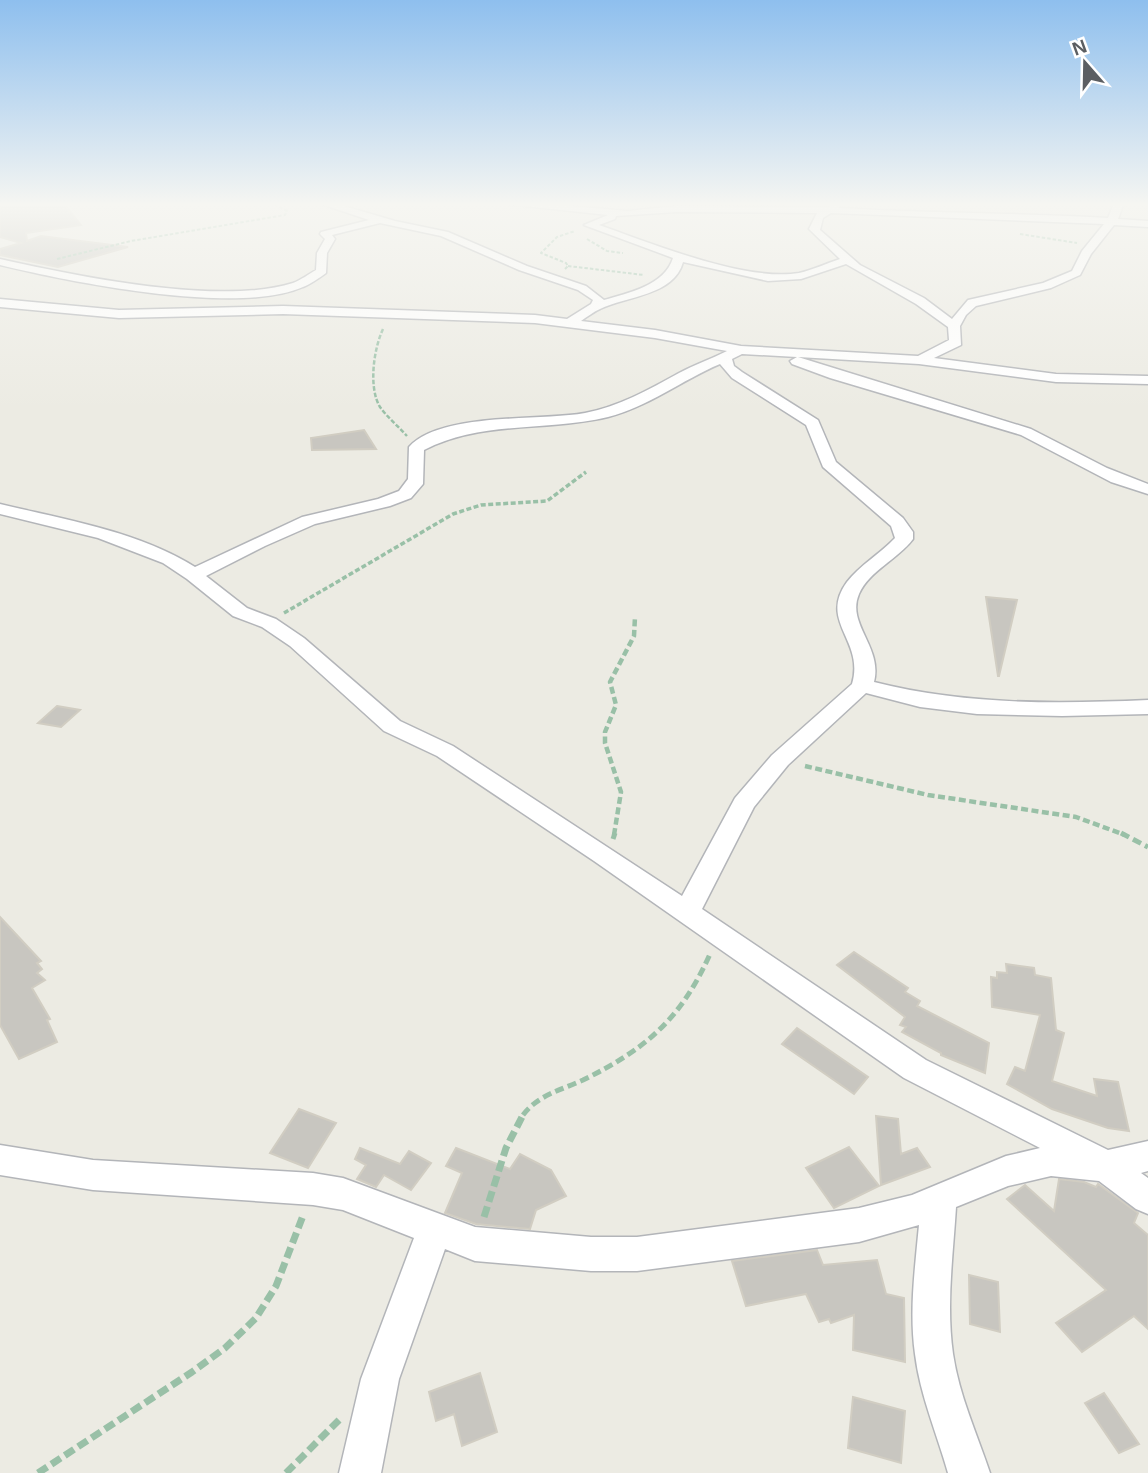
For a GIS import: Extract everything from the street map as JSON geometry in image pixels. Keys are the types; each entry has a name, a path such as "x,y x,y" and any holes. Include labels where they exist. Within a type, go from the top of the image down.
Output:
{"street":[{"path":"40,272 84,280 209,293 253,294 291,288 317,277 321,272"},
{"path":"537,272 594,294 600,299 596,306"},
{"path":"570,323 596,306 644,291 672,272"},
{"path":"734,272 785,278 819,272"},
{"path":"869,272 920,301 954,326"},
{"path":"919,360 956,342 954,326 967,307 977,301 1047,286 1073,276 1075,272"},
{"path":"29,305 84,280"},
{"path":"0,303 119,314 247,310 570,323 733,354 919,360 1033,376 1148,380"},
{"path":"194,575 280,532 326,515 381,503 410,491 417,482 417,447 445,433 470,427 545,424 607,413 733,354"},
{"path":"687,912 744,804 780,760 862,686 867,673 867,660 859,638 847,621 845,608 849,595 861,578 904,539 904,532 897,522 829,464 813,423 729,368 733,354"},
{"path":"782,354 835,375 1026,432 1053,443 1113,478 1148,489"},
{"path":"0,509 104,534 169,559 194,575 240,612 269,623 297,642 392,726 445,751 603,855 915,1069 1106,1166 1148,1198"},
{"path":"862,686 920,700 978,707 1037,710 1148,707"},
{"path":"0,1160 93,1175 313,1189 343,1194 475,1244 591,1254 637,1254 859,1225 919,1209 1006,1171 1051,1161 1106,1166 1148,1156"},
{"path":"939,1198 933,1284 934,1354 940,1384 969,1473"},
{"path":"360,1473 363,1450 388,1349 435,1230"}],"path":[{"path":"553,278 561,272"},
{"path":"625,272 663,280"},
{"path":"395,314 380,335 373,392 376,402 417,447"},
{"path":"269,623 453,514 481,505 547,501 586,472"},
{"path":"603,855 612,841 617,825 621,792 605,743 605,732 616,705 610,682 634,636 635,617"},
{"path":"780,760 947,799 1037,808 1097,825 1148,847"},
{"path":"475,1244 516,1124 527,1110 544,1097 622,1060 650,1041 672,1021 690,998 719,934"},
{"path":"38,1473 192,1373 225,1348 256,1318 276,1286 313,1189"},
{"path":"286,1473 346,1413"}],"building":[{"path":"364,430 376,449 312,450 311,438"},
{"path":"986,597 1017,600 999,676 998,676"},
{"path":"57,706 80,710 61,727 38,723"},
{"path":"0,917 41,961 37,963 42,969 37,973 45,980 32,988 50,1019 47,1020 57,1042 19,1059 0,1025"},
{"path":"854,952 908,988 905,992 920,1001 917,1006 989,1043 985,1073 941,1055 902,1032 906,1027 900,1025 905,1017 837,965"},
{"path":"1006,964 1034,968 1035,975 1051,978 1056,1030 1064,1033 1052,1081 1097,1096 1094,1079 1118,1082 1129,1131 1108,1128 1052,1109 1007,1084 1015,1067 1025,1071 1040,1015 992,1007 991,977 997,978 997,972 1007,973"},
{"path":"797,1028 868,1077 854,1094 782,1044"},
{"path":"299,1109 336,1123 308,1168 270,1153"},
{"path":"876,1116 898,1119 901,1154 917,1148 930,1167 881,1185"},
{"path":"849,1147 879,1186 834,1208 806,1168"},
{"path":"360,1148 400,1164 409,1151 431,1163 411,1190 384,1175 376,1187 357,1179 366,1165 355,1159"},
{"path":"456,1148 510,1169 520,1154 551,1170 566,1196 536,1210 530,1229 476,1224 445,1213 462,1173 446,1166"},
{"path":"1059,1179 1084,1182 1096,1187 1098,1184 1138,1213 1134,1223 1148,1235 1148,1329 1134,1316 1082,1352 1056,1323 1106,1290 1007,1199 1025,1185 1054,1211"},
{"path":"817,1250 823,1265 877,1260 886,1294 904,1298 905,1362 853,1350 854,1315 831,1323 829,1319 819,1322 806,1294 746,1306 732,1261"},
{"path":"969,1275 998,1282 1000,1332 970,1324"},
{"path":"480,1373 497,1432 462,1446 454,1414 436,1421 429,1392"},
{"path":"1104,1393 1139,1444 1119,1453 1085,1403"},
{"path":"853,1397 905,1411 901,1463 848,1448"}]}
